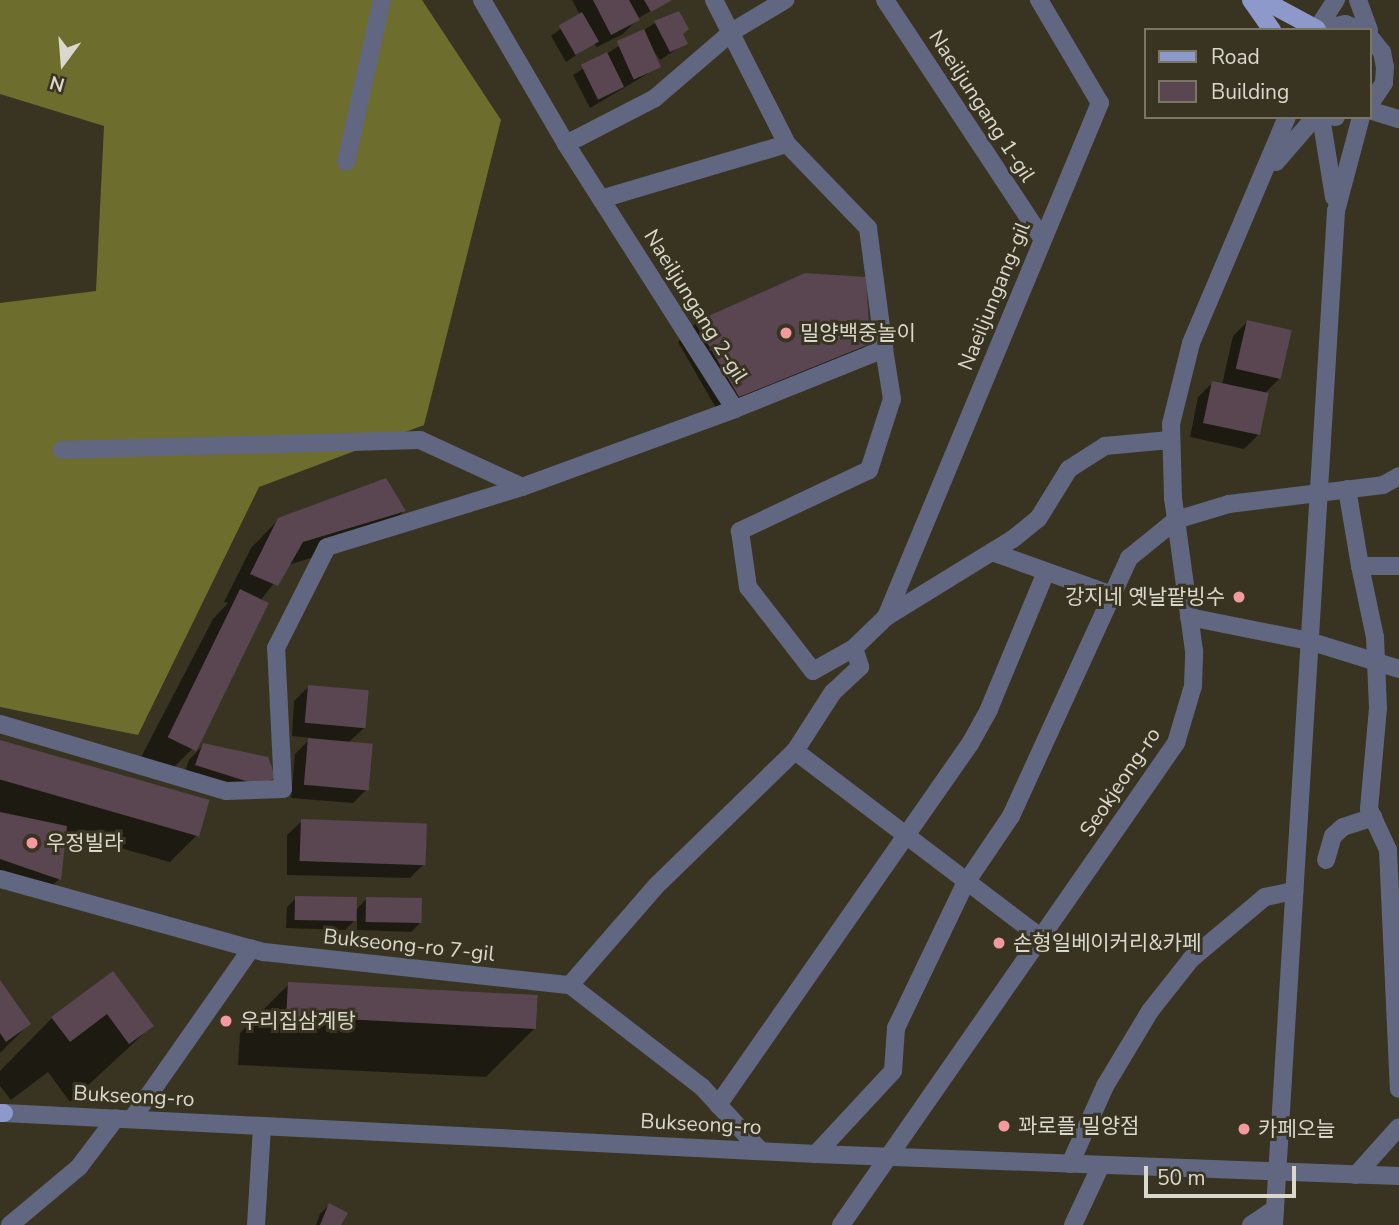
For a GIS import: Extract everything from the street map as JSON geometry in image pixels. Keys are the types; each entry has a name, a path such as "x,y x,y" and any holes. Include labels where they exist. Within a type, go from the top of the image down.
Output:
{"main road":[{"path":"1251,0 1271,28"},
{"path":"1263,0 1314,28"}],"street":[{"path":"346,162 382,0"},
{"name":"Naeiljungang 2-gil","path":"482,0 566,144 734,409 884,349"},
{"path":"714,0 733,30 787,144 868,228 892,399 869,470 740,531 748,587 813,671 853,648 886,617 992,552 1038,519 1069,469 1105,446 1170,440"},
{"path":"566,144 655,98 733,30 785,0"},
{"name":"Naeiljungang 1-gil","path":"885,0 1041,237"},
{"name":"Naeiljungang-gil","path":"886,617 1041,237 1100,103 1039,0"},
{"path":"1317,28 1336,0"},
{"path":"1357,0 1366,28"},
{"path":"1322,28 1345,24 1355,28"},
{"path":"1371,39 1399,90"},
{"path":"1371,105 1384,83 1385,67"},
{"path":"1371,109 1399,119"},
{"name":"Seokjeong-ro","path":"841,1225 1176,743 1193,686 1189,617 1176,520 1170,440 1191,343 1286,119"},
{"path":"1262,178 1313,119"},
{"path":"1321,119 1336,211"},
{"path":"1251,1225 1275,1217 1336,211 1360,119"},
{"path":"601,199 787,144"},
{"path":"0,724 226,791 283,789 275,648 327,547 522,487 734,409"},
{"path":"62,450 420,440 522,487"},
{"path":"816,1154 893,1071 896,1028 965,884 1011,816 1129,558 1176,520 1229,504 1383,485 1399,476"},
{"path":"1347,489 1375,637 1378,708 1369,809 1388,850 1399,1089"},
{"path":"992,552 1112,595"},
{"path":"1360,566 1399,566"},
{"path":"718,1105 989,709 1046,572"},
{"path":"1189,617 1310,641 1399,669"},
{"path":"761,1150 702,1087 570,985 656,886 795,751 832,692 860,667 853,648"},
{"path":"795,751 965,884 1040,937"},
{"path":"1326,860 1333,836 1343,827 1373,817"},
{"name":"Bukseong-ro 7-gil","path":"0,879 251,949 570,985"},
{"path":"1070,1164 1105,1086 1150,1011 1191,959 1265,897 1294,891"},
{"path":"10,1225 79,1167 124,1119 251,949"},
{"name":"Bukseong-ro","path":"2,1113 816,1154 1399,1176"},
{"path":"256,1225 262,1126"},
{"path":"1356,1175 1399,1127"},
{"path":"1073,1225 1101,1165"}],"shaded area":[{"path":"0,0 422,0 501,120 424,425 259,487 138,735 0,707 0,303 96,291 104,126 0,94"}],"building":[{"path":"593,0 629,0 640,20 611,35"},
{"path":"644,0 672,0 651,12"},
{"path":"679,11 689,29 683,34 688,44 670,52 654,21"},
{"path":"582,12 599,41 576,55 559,26"},
{"path":"644,29 661,67 634,80 617,41"},
{"path":"607,52 624,87 598,100 581,65"},
{"name":"밀양백중놀이","path":"805,273 866,277 870,344 739,397 695,322"},
{"path":"1247,320 1292,330 1281,379 1236,369"},
{"path":"1212,381 1269,393 1260,435 1203,423"},
{"path":"386,478 406,511 303,542 278,586 250,574 278,518"},
{"path":"240,589 269,603 196,751 168,737"},
{"path":"308,685 369,690 365,728 305,723"},
{"path":"308,738 373,744 369,790 304,785"},
{"path":"0,740 210,800 199,837 0,780"},
{"path":"203,743 268,757 276,778 258,785 195,765"},
{"name":"우정빌라","path":"0,812 67,826 61,880 0,859"},
{"path":"301,819 427,823 425,865 300,861"},
{"path":"295,896 357,897 357,921 295,920"},
{"path":"366,897 422,898 422,923 366,922"},
{"path":"113,971 154,1026 129,1044 107,1014 70,1042 51,1017"},
{"path":"0,980 31,1024 6,1042 0,1033"},
{"path":"288,982 538,995 536,1029 286,1016"},
{"path":"329,1203 348,1213 341,1225 320,1225"}],"place":[{"name":"밀양백중놀이","path":"786,333"},
{"name":"강지네 옛날팥빙수","path":"1239,597"},
{"name":"우정빌라","path":"32,843"},
{"name":"손형일베이커리&카페","path":"999,943"},
{"name":"우리집삼계탕","path":"226,1021"},
{"name":"꽈로플 밀양점","path":"1004,1126"},
{"name":"카페오늘","path":"1244,1129"}]}
